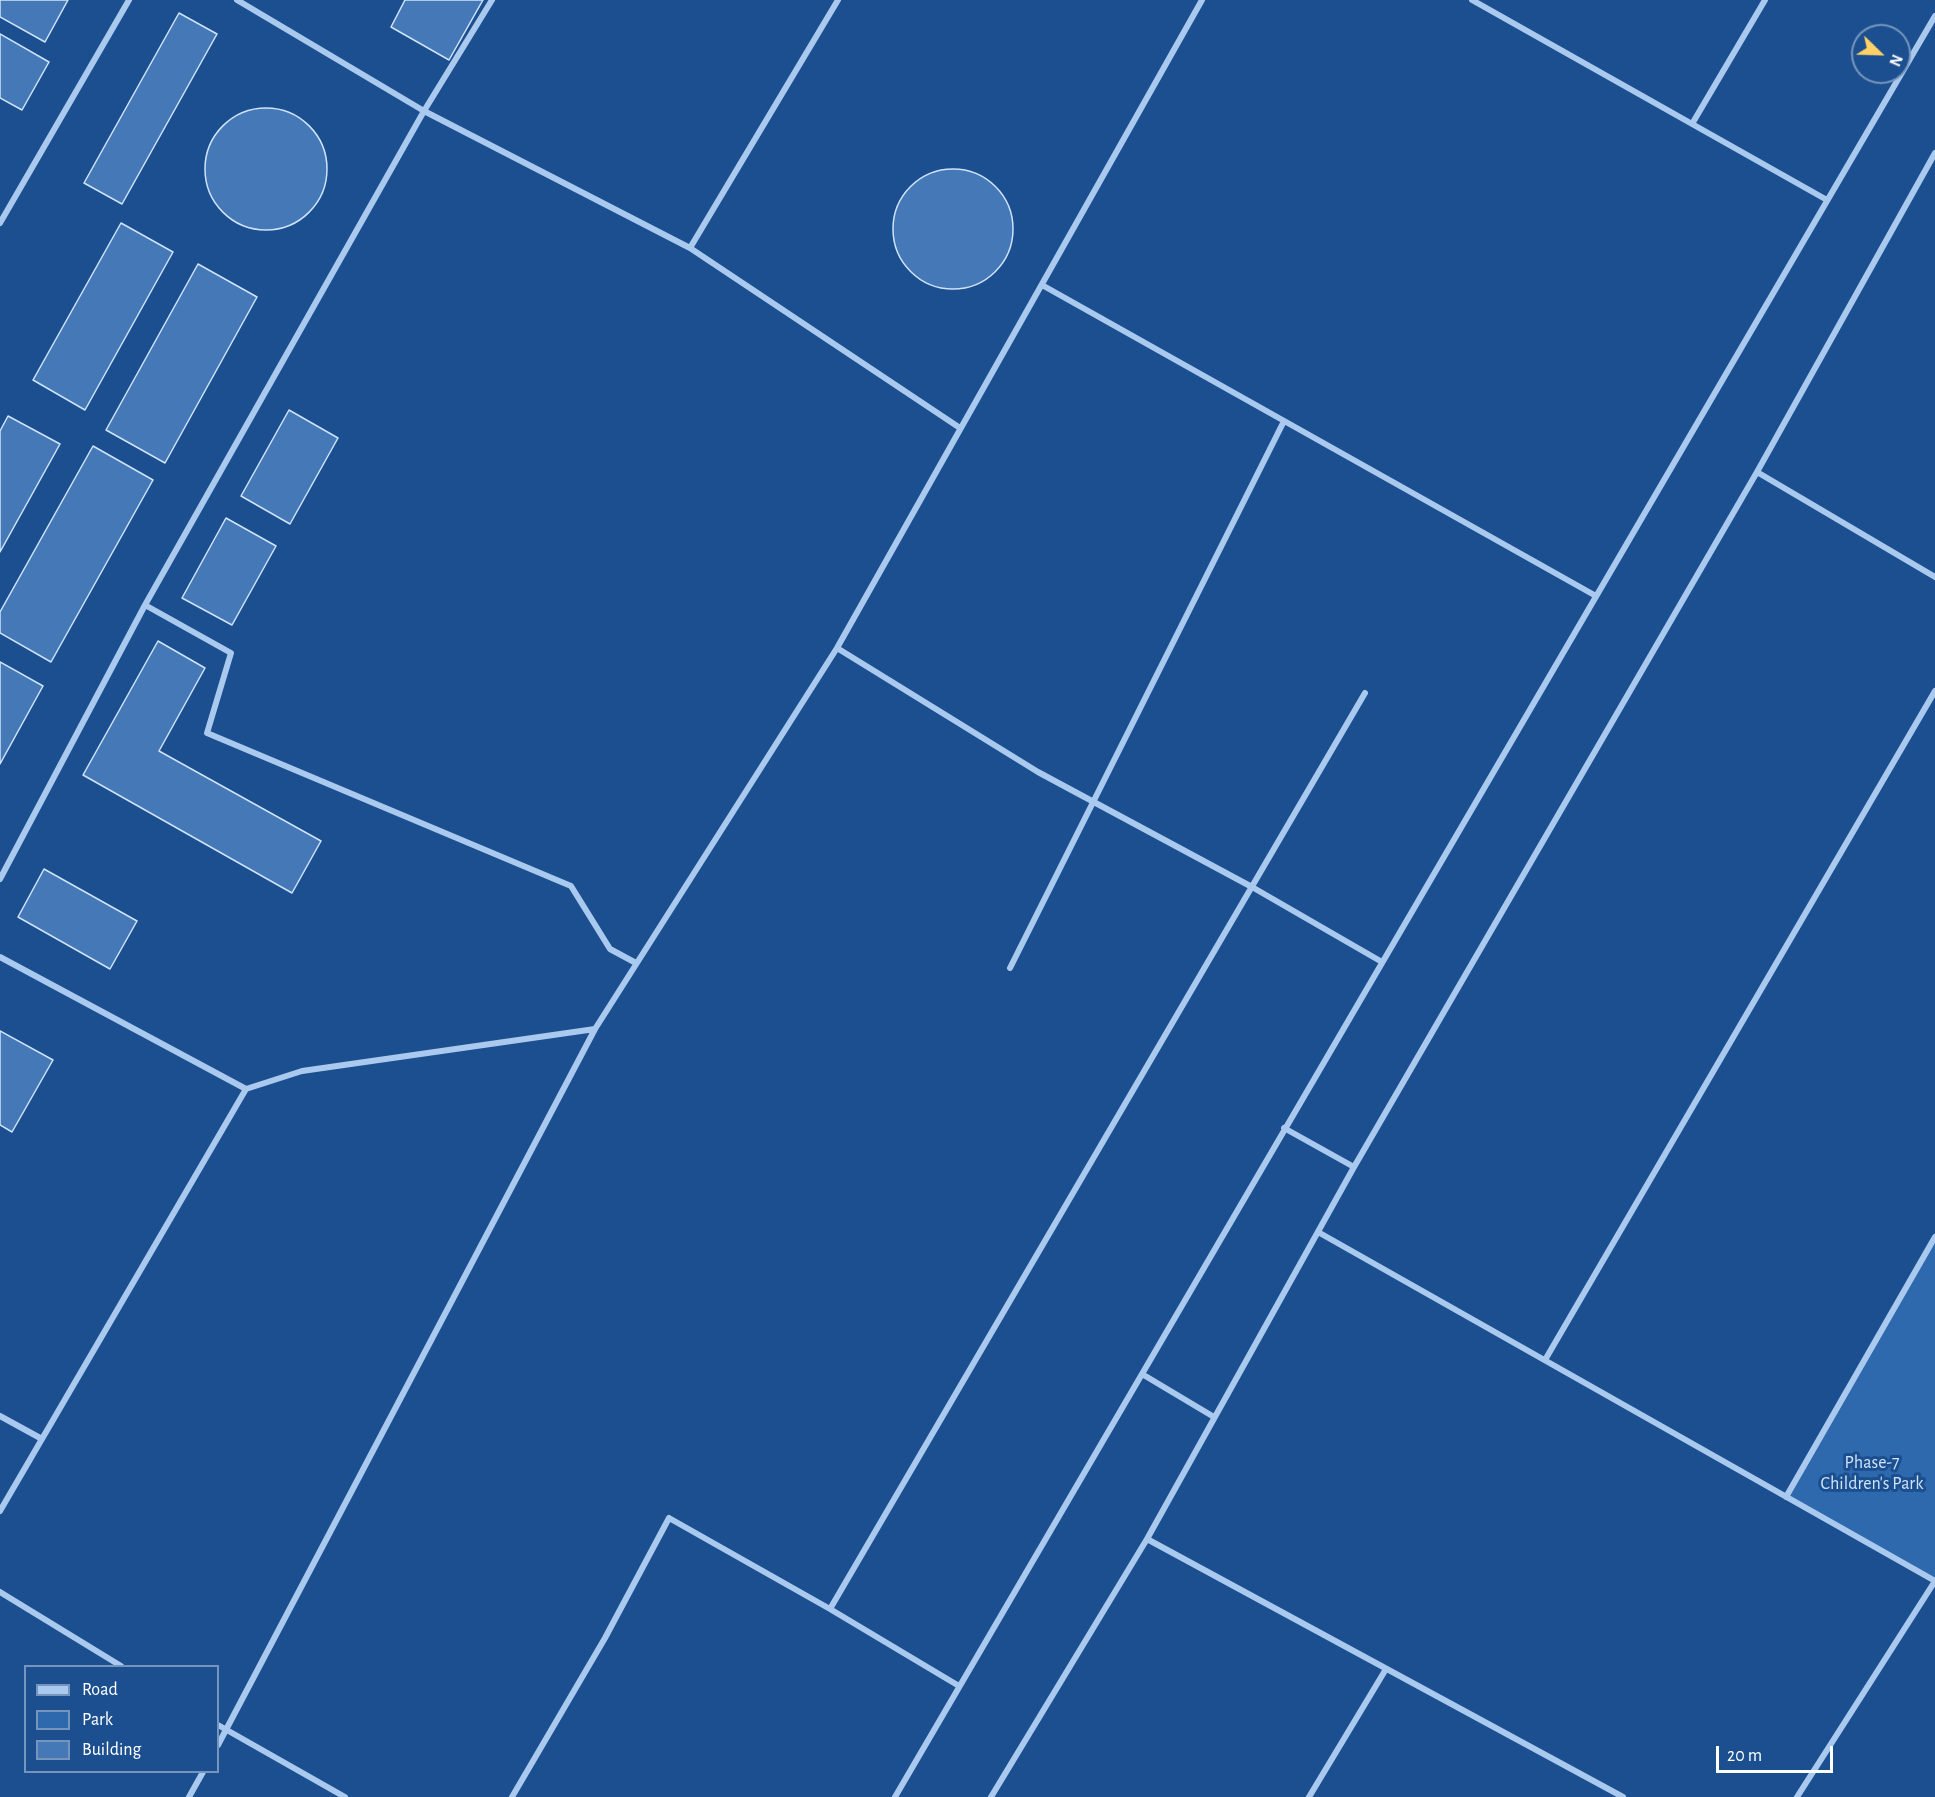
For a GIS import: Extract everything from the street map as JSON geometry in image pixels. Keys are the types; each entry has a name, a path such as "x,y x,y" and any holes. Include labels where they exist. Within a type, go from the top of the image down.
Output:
{"street":[{"path":"0,223 129,0"},
{"path":"237,0 424,111 690,248 960,428"},
{"path":"0,879 145,605 424,111 492,0"},
{"path":"690,248 838,0"},
{"path":"219,1744 595,1029 837,648 1202,0"},
{"path":"1472,0 1827,200"},
{"path":"1692,124 1765,0"},
{"path":"895,1797 1935,16"},
{"path":"991,1797 1147,1539 1354,1167 1757,472 1935,153"},
{"path":"1042,285 1596,596"},
{"path":"1010,968 1284,421"},
{"path":"1757,472 1935,577"},
{"path":"145,605 231,653 207,733 571,886 610,950 636,963"},
{"path":"837,648 1038,772 1252,887 1382,962"},
{"path":"1545,1360 1935,692"},
{"path":"830,1609 1365,693"},
{"path":"0,957 246,1089"},
{"path":"0,1511 246,1089 302,1071 595,1029"},
{"path":"1284,1128 1354,1167"},
{"path":"1318,1232 1935,1581 1797,1797"},
{"path":"1786,1497 1935,1237"},
{"path":"1142,1374 1214,1417"},
{"path":"0,1416 42,1439"},
{"path":"512,1797 605,1638 669,1518 830,1609 959,1686"},
{"path":"1147,1539 1614,1795 1623,1797"},
{"path":"0,1592 119,1665"},
{"path":"1309,1797 1386,1669"},
{"path":"219,1726 345,1797"},
{"path":"189,1797 202,1773"}],"green space":[{"name":"Phase-7 Children's Park","path":"1935,1237 1935,1581 1786,1497"}],"building":[{"path":"0,0 68,0 45,42 0,17"},
{"path":"405,0 483,0 449,60 391,27"},
{"path":"179,13 217,34 122,204 84,183"},
{"path":"0,34 49,62 22,110 0,98"},
{"path":"266,108 289,113 309,126 322,146 327,169 322,192 309,212 289,225 266,230 243,225 223,212 210,192 205,169 210,146 223,126 243,113"},
{"path":"953,169 976,173 996,186 1009,206 1013,229 1009,252 996,272 976,285 953,289 930,285 910,272 897,252 893,229 897,206 910,186 930,173"},
{"path":"121,223 173,252 85,410 33,380"},
{"path":"198,264 257,297 165,463 106,430"},
{"path":"289,410 338,438 290,524 241,496"},
{"path":"8,416 60,444 0,552 0,431"},
{"path":"93,446 153,480 51,662 0,633 0,612"},
{"path":"226,518 276,546 232,625 182,598"},
{"path":"158,641 205,668 159,751 321,841 292,893 83,775"},
{"path":"0,662 43,686 0,764"},
{"path":"44,869 137,921 110,969 18,917"},
{"path":"0,1031 53,1060 12,1132 0,1125"}]}
